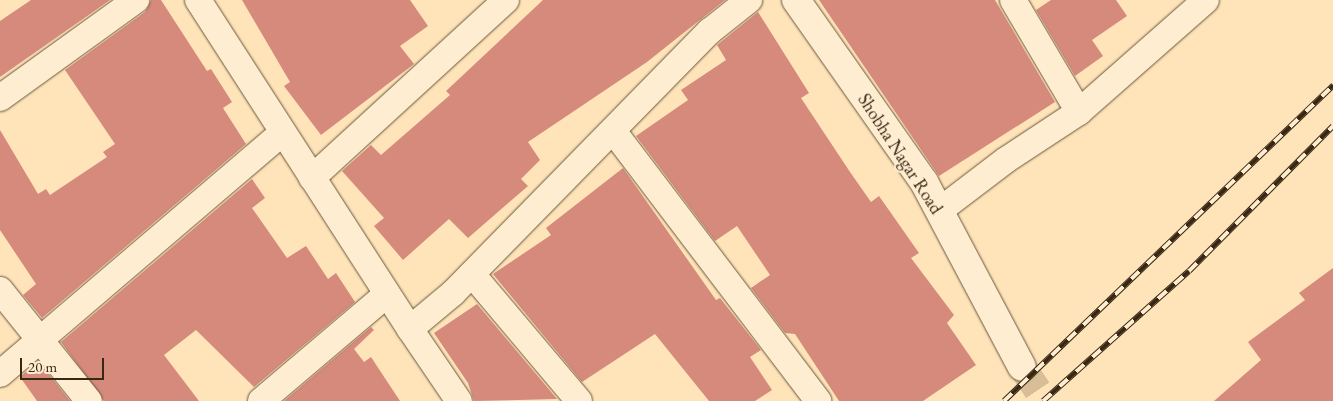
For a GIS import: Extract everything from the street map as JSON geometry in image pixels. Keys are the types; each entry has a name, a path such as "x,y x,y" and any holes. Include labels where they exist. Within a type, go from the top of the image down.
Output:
{"street":[{"path":"0,98 136,0"},
{"path":"198,0 281,134 459,401"},
{"path":"312,178 506,0"},
{"path":"410,329 472,274 614,132 710,31 749,0"},
{"name":"Shobha Nagar Road","path":"796,0 939,211 1022,366"},
{"path":"1014,0 1079,112"},
{"path":"939,211 1079,112 1206,0"},
{"path":"614,132 818,401"},
{"path":"0,374 281,134"},
{"path":"472,274 579,401"},
{"path":"0,290 88,401"},
{"path":"261,401 386,294"}],"building":[{"path":"31,0 110,0 0,77 0,21"},
{"path":"151,0 161,0 207,71 211,69 232,102 223,108 246,144 42,318 23,295 36,284 0,230 0,130 38,194 46,189 50,195 107,157 103,152 115,144 65,70 145,12"},
{"path":"242,0 410,0 428,26 400,46 414,64 321,135 284,86 290,82"},
{"path":"543,0 725,0 647,62 528,142 540,160 521,179 528,186 468,238 449,219 403,260 374,226 384,218 342,171 371,145 381,155 450,95 446,91"},
{"path":"819,0 995,0 1055,102 939,176"},
{"path":"1051,0 1116,0 1127,16 1092,40 1103,56 1075,76 1036,10"},
{"path":"758,12 809,93 801,98 850,172 871,202 879,196 919,253 911,258 954,315 947,323 976,365 923,401 839,401 795,334 785,333 751,288 770,275 737,226 715,241 636,136 688,100 681,90 726,60 717,45"},
{"path":"623,168 716,300 720,298 761,350 750,357 772,390 755,401 709,401 655,334 582,382 493,274 551,235 546,228"},
{"path":"252,179 265,198 252,208 287,258 306,246 328,279 336,273 355,302 254,387 196,330 164,355 199,401 104,401 61,342"},
{"path":"1333,268 1333,401 1214,401 1261,360 1248,342 1305,300 1299,293"},
{"path":"477,304 557,399 474,401 468,383 434,333"},
{"path":"371,327 374,330 354,349 364,362 371,357 400,401 284,401"},
{"path":"38,361 70,401 37,401 20,377"}],"tunnel":[{"path":"1022,367 1045,401"}],"railway":[{"path":"1004,401 1333,85"},
{"path":"1043,401 1189,271 1333,126"}]}
